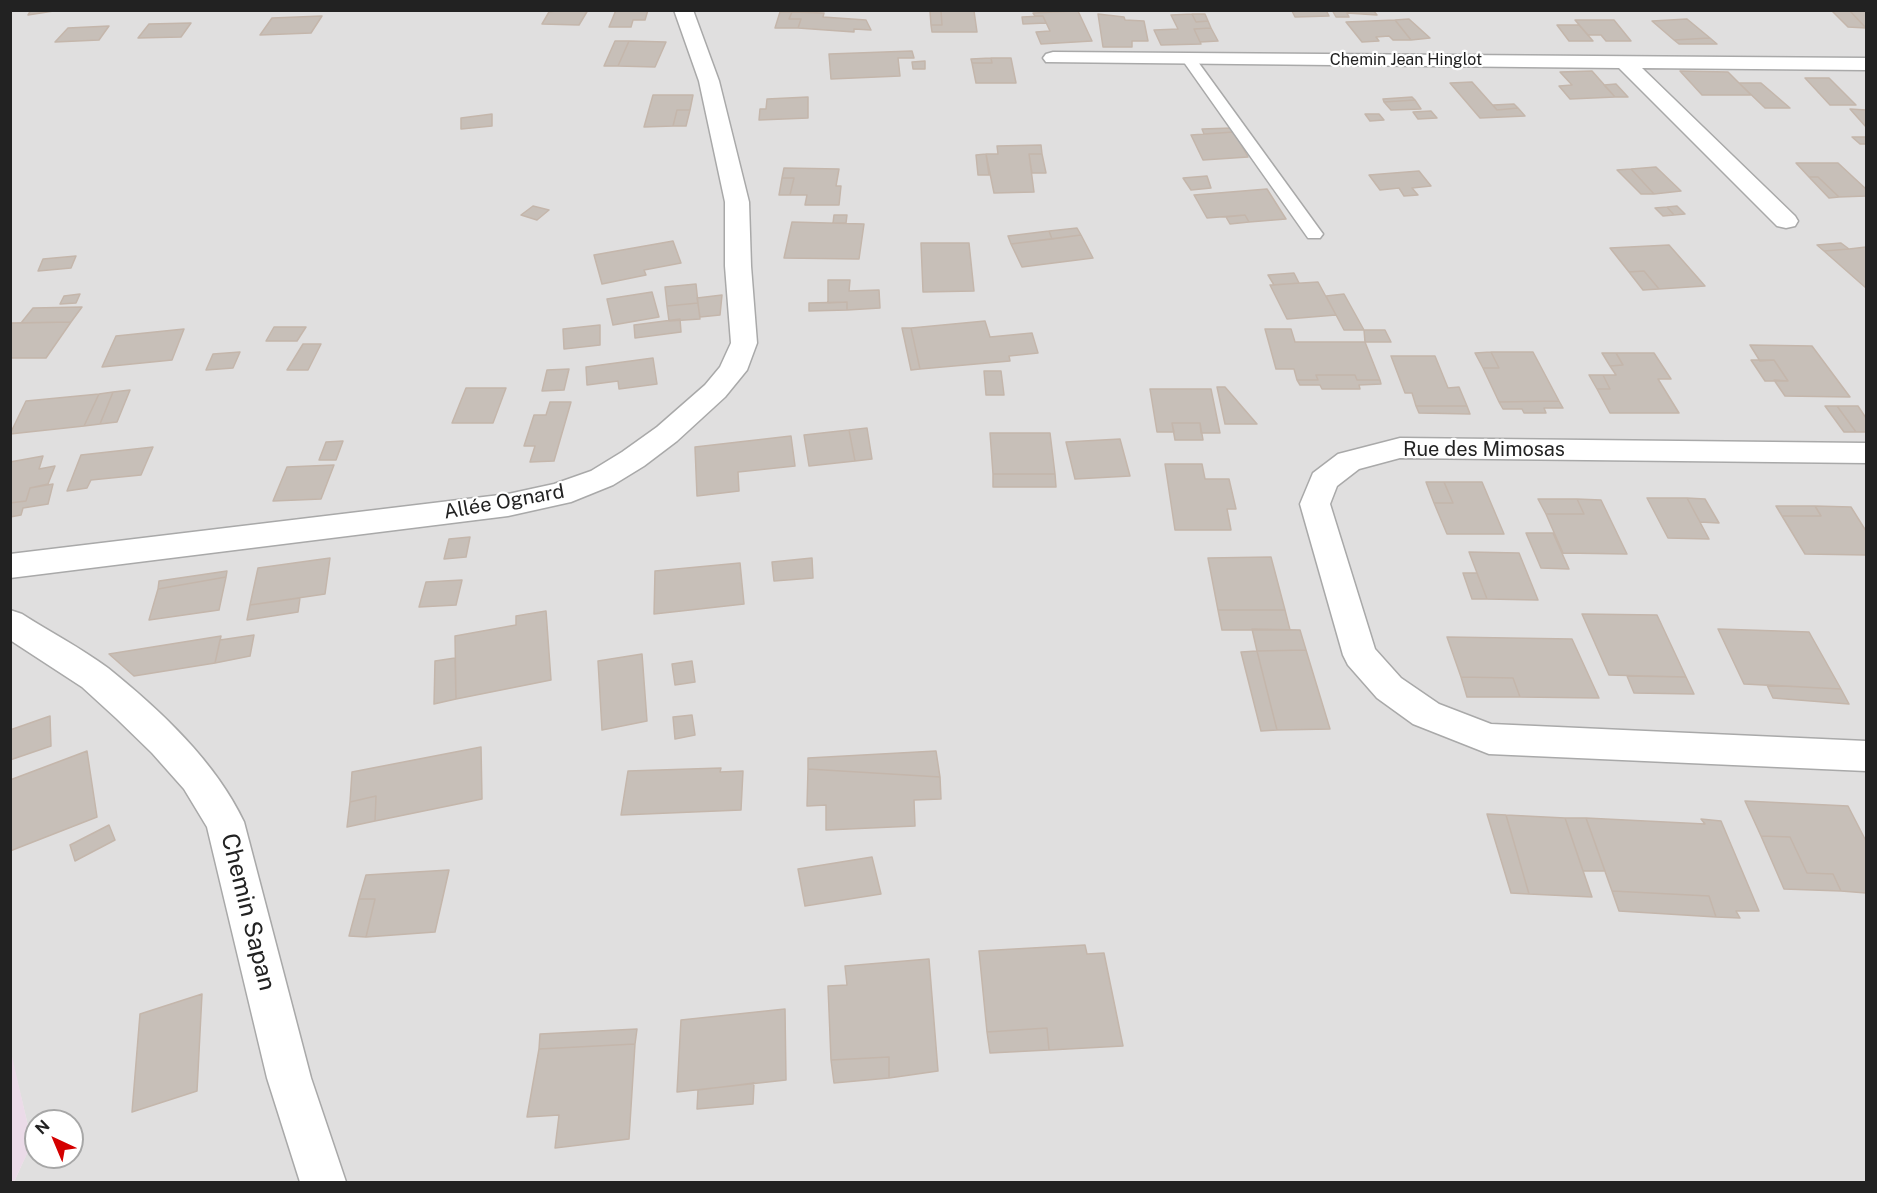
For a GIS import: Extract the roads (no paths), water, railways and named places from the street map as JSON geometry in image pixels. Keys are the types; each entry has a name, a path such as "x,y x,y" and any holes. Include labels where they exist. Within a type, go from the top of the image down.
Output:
{"street":[{"name":"Allée Ognard","path":"10,566 508,505 560,494 602,478 667,434 721,384 733,369 744,343 738,266 737,202 709,81 683,10"},
{"name":"Chemin Jean Hinglot","path":"1053,58 1836,63 1863,73"},
{"path":"1623,61 1786,221"},
{"name":"Rue des Mimosas","path":"1866,453 1400,448 1349,461 1324,480 1315,504 1360,655 1389,688 1426,714 1489,739 1866,756"},
{"name":"Chemin Sapan","path":"10,623 94,677 130,709 165,742 197,778 225,822 290,1078 323,1182"}],"lane":[{"path":"1188,58 1314,234"}]}
